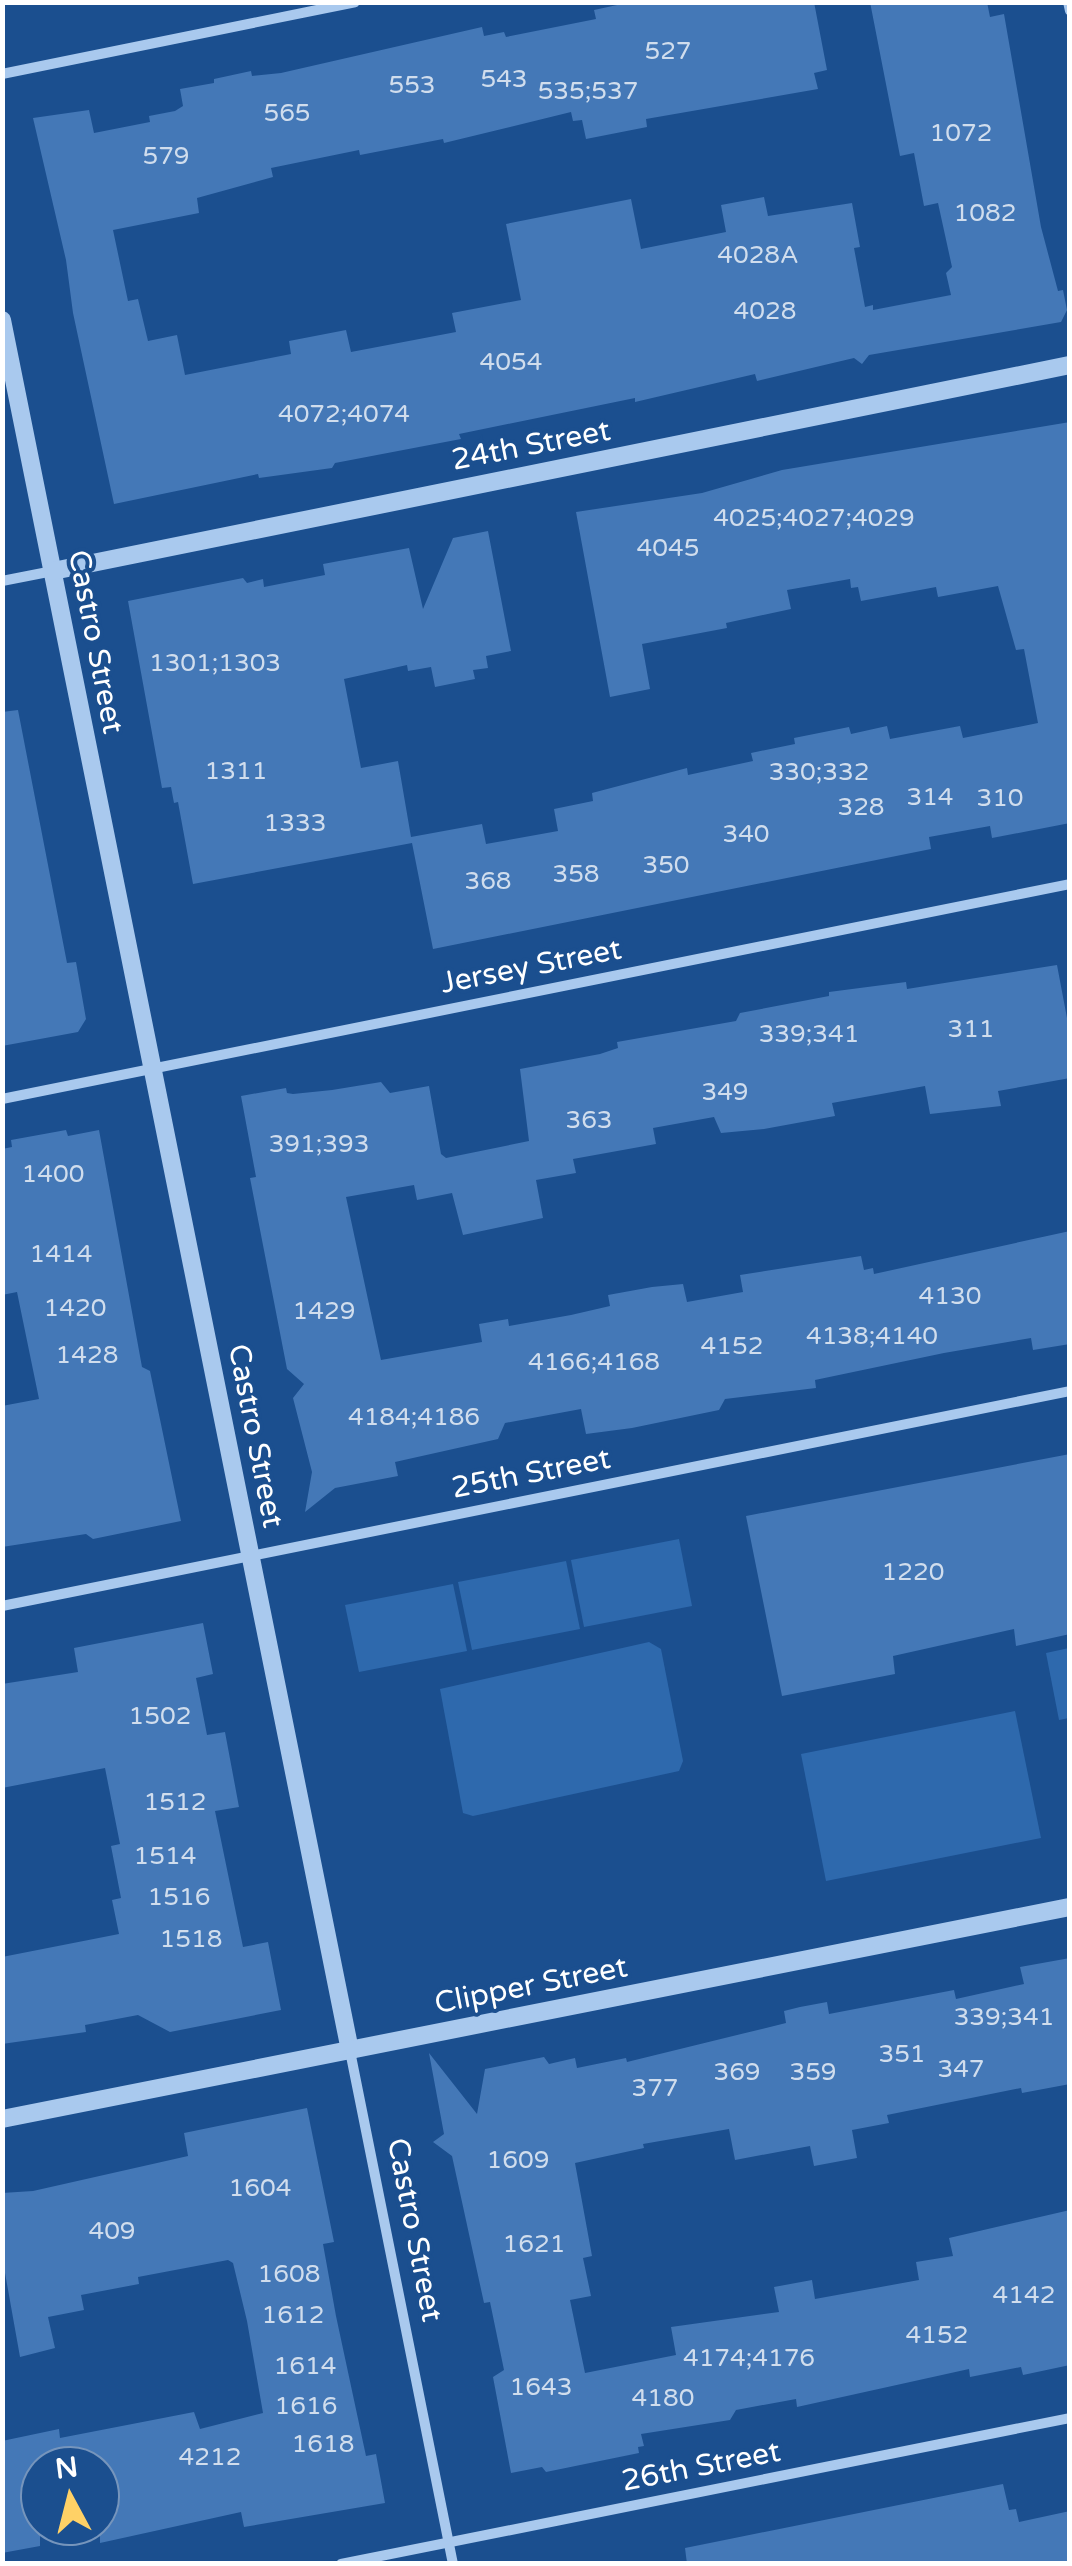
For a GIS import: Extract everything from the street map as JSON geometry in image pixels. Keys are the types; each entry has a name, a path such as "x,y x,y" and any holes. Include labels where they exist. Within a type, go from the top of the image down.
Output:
{"street":[{"path":"2,74 355,2"},
{"path":"1068,2 1070,11"},
{"name":"Castro Street","path":"2,320 453,2564"},
{"name":"24th Street","path":"2,581 1070,365"},
{"name":"Jersey Street","path":"2,1100 1070,884"},
{"name":"25th Street","path":"2,1606 1070,1391"},
{"name":"Clipper Street","path":"2,2118 1070,1907"},
{"name":"26th Street","path":"342,2564 1070,2418"}],"shaded area":[{"path":"679,1539 692,1606 584,1627 571,1560"},
{"path":"566,1561 580,1629 472,1650 458,1582"},
{"path":"453,1584 467,1651 359,1672 345,1605"},
{"path":"649,1642 661,1649 683,1761 679,1771 473,1816 463,1813 440,1689"},
{"path":"1069,1648 1069,1718 1059,1720 1046,1653"},
{"path":"1015,1711 1041,1838 826,1881 801,1754"}],"building":[{"path":"631,2 814,2 827,70 814,73 818,89 646,119 647,127 586,139 582,120 573,121 571,112 444,143 443,139 360,155 359,150 271,168 273,177 197,198 199,213 113,230 128,301 138,299 148,341 177,335 185,375 291,354 289,341 346,330 351,352 456,332 452,313 521,300 506,224 631,199 641,249 726,232 721,205 764,197 768,216 852,203 860,247 854,248 865,307 873,305 873,310 951,295 946,273 952,267 938,203 924,206 914,153 900,156 870,2 987,2 990,17 1004,14 1041,227 1067,310 1061,322 869,355 862,364 854,358 757,381 755,374 635,402 635,398 459,434 461,439 335,463 332,468 259,478 258,474 114,504 73,313 66,260 33,118 89,110 94,133 150,122 149,116 175,111 183,106 180,89 214,83 214,79 251,71 252,76 281,73 482,27 484,36 504,32 506,37 596,19 594,10"},
{"path":"1070,422 1070,823 992,838 990,826 929,837 931,849 433,949 412,843 193,884 178,802 174,803 171,787 162,788 128,601 243,578 247,583 263,579 264,587 325,575 323,564 409,548 423,609 453,538 488,531 511,651 486,656 488,668 473,670 475,679 435,687 431,667 408,671 407,665 344,679 361,768 398,761 411,837 482,824 486,844 558,831 554,809 593,801 592,793 687,768 688,775 753,761 751,753 795,744 794,738 849,727 851,734 887,726 890,739 960,726 963,738 1038,723 1024,649 1016,650 998,586 938,597 936,587 861,601 858,587 851,588 850,579 787,590 791,609 726,623 727,628 642,644 650,689 610,697 576,512 702,493 782,470"},
{"path":"18,710 67,963 76,962 86,1019 78,1032 2,1046 2,712"},
{"path":"1057,965 1070,1034 1070,1078 998,1091 1001,1106 930,1114 925,1086 832,1103 835,1116 764,1129 721,1133 714,1117 653,1128 656,1144 573,1159 576,1173 536,1180 543,1218 463,1235 452,1193 417,1200 414,1185 346,1197 381,1360 482,1342 479,1324 508,1319 509,1326 610,1306 608,1295 683,1284 687,1302 743,1292 740,1275 861,1256 864,1270 873,1268 874,1274 1070,1231 1070,1344 1033,1350 1031,1338 944,1353 815,1380 816,1388 725,1399 719,1410 632,1428 586,1434 581,1409 505,1423 498,1439 395,1462 398,1476 335,1488 305,1512 312,1472 293,1398 304,1384 287,1369 250,1178 256,1177 241,1096 286,1088 287,1093 293,1094 381,1082 390,1093 429,1086 441,1154 446,1158 529,1141 520,1069 600,1054 618,1048 617,1042 736,1021 740,1013 829,996 829,992 906,982 907,989"},
{"path":"66,1130 68,1136 99,1130 142,1367 150,1371 181,1521 93,1539 86,1534 2,1547 2,1406 39,1399 17,1292 2,1295 2,1149 12,1147 11,1140"},
{"path":"1070,1454 1070,1634 1016,1646 1014,1629 893,1656 895,1674 782,1696 746,1516"},
{"path":"203,1623 213,1674 196,1678 207,1735 225,1732 239,1807 215,1811 243,1947 268,1942 281,2010 170,2032 138,2015 85,2025 86,2032 2,2044 2,1957 119,1934 112,1900 121,1898 111,1846 120,1844 105,1768 2,1788 2,1684 78,1672 74,1648"},
{"path":"1070,1958 1070,2084 1022,2093 1021,2088 887,2115 889,2123 852,2130 857,2158 814,2166 810,2146 735,2160 729,2129 643,2144 644,2148 575,2163 592,2256 583,2258 591,2296 570,2300 585,2373 676,2355 671,2327 779,2312 774,2287 812,2280 815,2299 919,2280 916,2262 953,2256 949,2238 1070,2210 1070,2365 1023,2375 1021,2367 970,2377 969,2369 797,2407 796,2399 736,2410 730,2420 641,2434 644,2446 638,2447 639,2453 546,2472 542,2467 511,2473 493,2377 504,2370 490,2302 484,2303 452,2156 433,2142 444,2134 429,2053 477,2114 485,2069 544,2057 549,2064 575,2058 577,2068 626,2058 627,2062 786,2023 784,2011 800,2007 827,2002 829,2014 954,1990 956,1999 1024,1984 1020,1967"},
{"path":"307,2108 334,2242 323,2244 336,2316 366,2456 376,2454 385,2503 244,2527 241,2512 120,2539 120,2446 20,2446 20,2546 40,2546 2,2553 2,2441 59,2429 60,2438 194,2412 200,2429 263,2413 247,2321 233,2263 228,2260 138,2277 139,2284 81,2295 84,2310 48,2317 55,2348 20,2357 2,2256 2,2193 33,2191 188,2156 184,2133"},
{"path":"1003,2484 1009,2510 1016,2509 1019,2522 1070,2511 1070,2564 687,2564 685,2548"}]}
